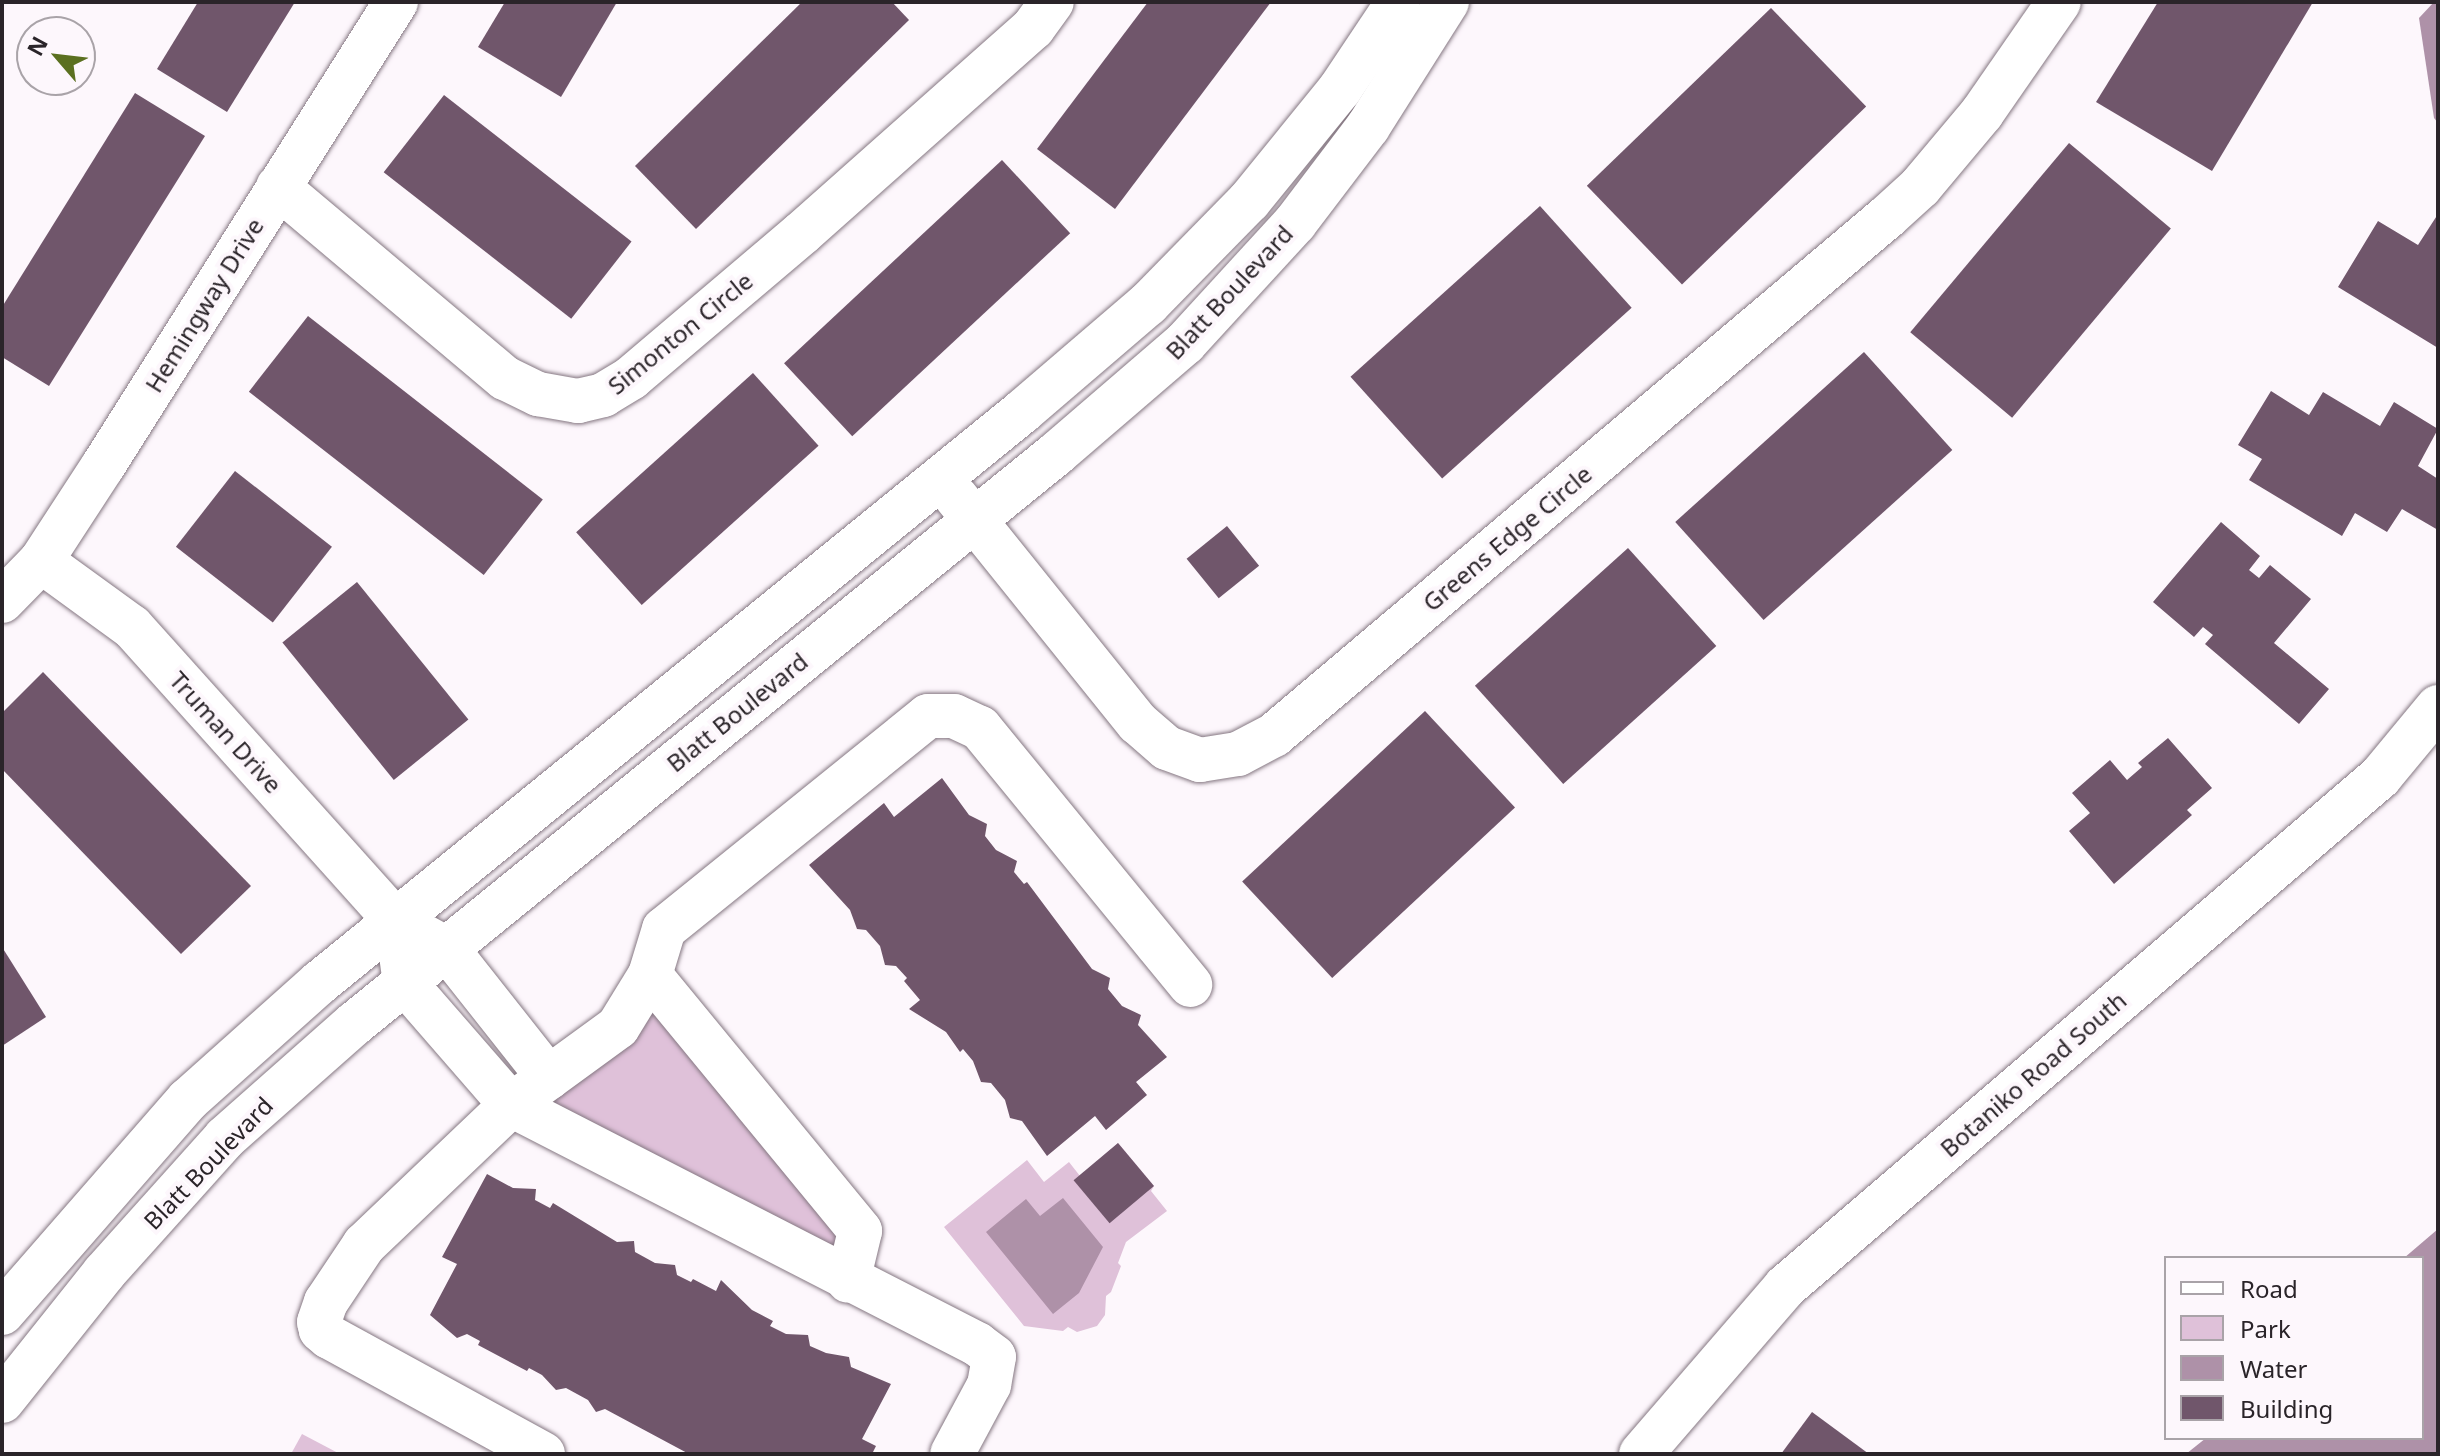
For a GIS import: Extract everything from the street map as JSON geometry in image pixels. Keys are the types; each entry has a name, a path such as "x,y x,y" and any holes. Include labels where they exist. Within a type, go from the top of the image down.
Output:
{"street":[{"name":"Hemingway Drive","path":"2,601 41,561 396,2"},
{"name":"Simonton Circle","path":"278,187 505,378 538,394 578,401 603,395 631,378 802,233 1033,28 1052,2"},
{"name":"Blatt Boulevard","path":"2,1313 188,1100 319,983 941,478 1148,304 1249,201 1340,89 1398,2"},
{"name":"Blatt Boulevard","path":"2,1401 104,1273 225,1138 405,983 1185,343 1275,245 1368,127 1447,2"},
{"name":"Greens Edge Circle","path":"941,478 1138,723 1167,748 1200,760 1238,754 1274,735 1898,207 1949,155 1982,113 2059,2"},
{"name":"Truman Drive","path":"41,561 132,627 396,921"},
{"name":"Botaniko Road South","path":"1641,1454 1785,1287 2380,777 2438,707"},
{"path":"543,1454 341,1345 321,1330 319,1322 332,1292 364,1245 511,1105 618,1027 650,975 664,929 928,716 954,716 980,728 1190,985"},
{"path":"396,921 447,949 549,1078"},
{"path":"396,921 405,983 511,1105 848,1281 977,1344 994,1357 989,1385 952,1454"},
{"path":"650,975 860,1231 848,1281"}],"green space":[{"path":"650,975 860,1231 848,1281 511,1105"},
{"path":"1118,1143 1154,1186 1151,1191 1167,1211 1126,1242 1118,1263 1121,1266 1111,1292 1106,1296 1105,1315 1097,1326 1077,1332 1068,1327 1063,1331 1024,1326 944,1227 1027,1160 1044,1182 1069,1162 1080,1176"},
{"path":"302,1434 340,1454 291,1454"}],"water":[{"path":"2434,2 2438,2 2438,123 2434,118 2419,18"},
{"path":"1063,1198 1103,1247 1079,1293 1053,1314 986,1232 1026,1199 1040,1216"},
{"path":"2438,1229 2438,1454 2186,1454 2204,1440 2424,1440 2424,1256 2406,1256"}],"building":[{"path":"198,2 295,2 227,112 157,69"},
{"path":"505,2 617,2 561,97 478,47"},
{"path":"802,2 892,2 909,20 696,229 635,166"},
{"path":"1148,2 1271,2 1115,209 1037,149"},
{"path":"2158,2 2313,2 2212,171 2096,102"},
{"path":"1771,8 1866,107 1682,284 1587,186"},
{"path":"135,93 205,136 49,386 2,357 2,307"},
{"path":"444,95 632,242 571,319 384,172"},
{"path":"2069,143 2171,228 2012,418 1910,332"},
{"path":"1002,160 1070,233 852,436 784,363"},
{"path":"1540,206 1632,308 1442,478 1350,377"},
{"path":"2438,214 2438,348 2338,287 2378,221 2418,245"},
{"path":"308,316 543,499 484,575 249,392"},
{"path":"1864,352 1952,450 1764,620 1675,522"},
{"path":"753,373 819,446 642,605 576,532"},
{"path":"2271,391 2309,415 2323,392 2380,426 2394,402 2438,429 2418,466 2438,479 2438,530 2402,509 2387,532 2355,513 2342,536 2249,480 2262,459 2238,445"},
{"path":"235,471 332,547 273,622 176,547"},
{"path":"2221,522 2260,556 2249,570 2259,578 2270,565 2311,599 2274,643 2329,689 2299,724 2205,644 2213,635 2203,627 2194,637 2153,602"},
{"path":"1227,526 1259,566 1219,598 1187,559"},
{"path":"1628,548 1716,646 1563,784 1475,686"},
{"path":"357,582 468,720 394,780 282,642"},
{"path":"43,672 251,886 181,954 2,769 2,713"},
{"path":"1425,711 1515,808 1332,978 1242,881"},
{"path":"2168,738 2212,788 2187,810 2192,815 2114,884 2069,831 2090,813 2072,793 2110,760 2127,780 2142,767 2138,763"},
{"path":"942,778 969,815 987,824 985,836 996,850 1017,861 1014,872 1024,884 1027,882 1092,969 1110,978 1108,989 1122,1006 1141,1015 1138,1025 1167,1057 1136,1082 1147,1095 1106,1130 1095,1116 1047,1156 1022,1121 1010,1118 1005,1100 991,1083 981,1082 973,1061 963,1049 960,1052 946,1032 909,1009 920,1000 904,981 907,978 896,966 885,965 880,946 866,930 857,929 850,910 809,865 884,803 894,817"},
{"path":"2,947 46,1017 2,1046"},
{"path":"1118,1143 1154,1186 1110,1223 1074,1180"},
{"path":"487,1174 513,1188 536,1189 535,1200 550,1208 553,1203 617,1242 634,1241 635,1252 655,1263 675,1265 677,1275 691,1282 693,1279 716,1291 721,1280 752,1310 773,1321 770,1326 786,1334 808,1335 810,1346 849,1357 851,1367 891,1384 862,1439 876,1446 872,1454 689,1454 605,1409 596,1412 588,1400 566,1388 556,1390 542,1375 529,1368 527,1371 478,1345 480,1341 467,1334 457,1338 430,1315 457,1264 442,1257"},
{"path":"1812,1412 1869,1454 1781,1454"}]}
